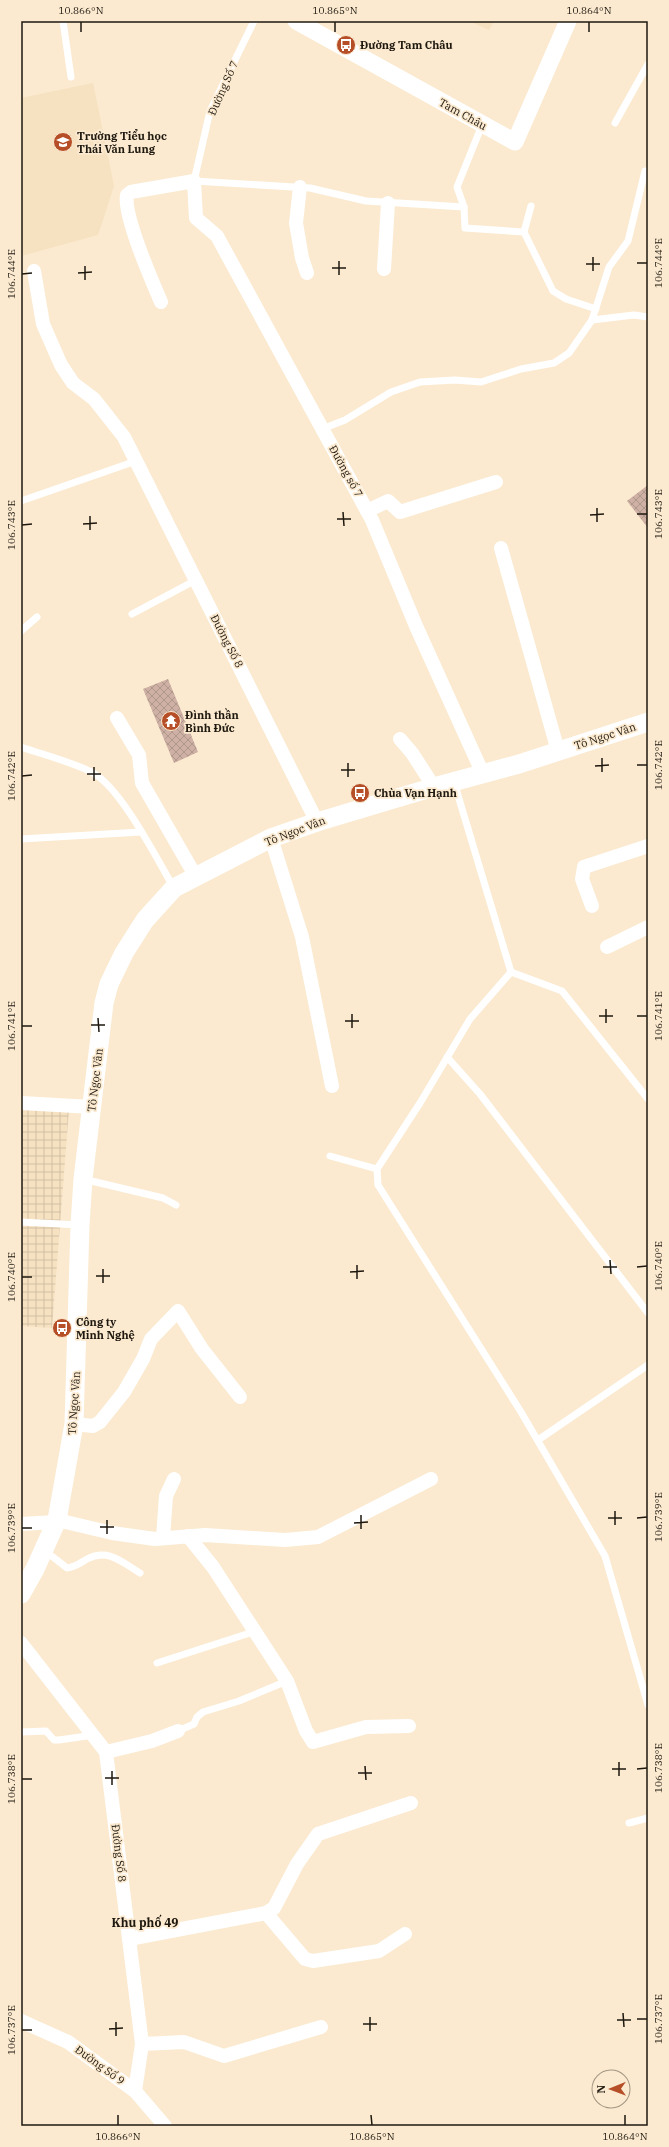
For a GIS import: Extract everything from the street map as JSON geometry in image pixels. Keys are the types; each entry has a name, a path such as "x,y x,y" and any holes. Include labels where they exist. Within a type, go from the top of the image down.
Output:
{"main road":[{"name":"Tô Ngọc Vân","path":"21,1594 44,1550 56,1521 74,1424 80,1225 83,1180 104,1003 110,984 124,953 145,920 174,888 271,838 317,822 483,774 648,722"}],"street":[{"name":"Tam Châu","path":"296,21 515,142 568,21"},
{"path":"161,302 139,248 127,206 127,195 131,192 194,181"},
{"name":"Đường số 7","path":"194,181 196,218 217,236 367,511 416,626 483,774"},
{"path":"300,187 296,223 302,258 307,273"},
{"path":"384,269 388,203"},
{"name":"Đường Số 8","path":"34,271 43,324 61,365 73,383 94,399 124,438 317,822"},
{"path":"367,511 388,501 400,512 496,482"},
{"path":"501,548 558,751"},
{"path":"117,718 139,755 142,783 196,877"},
{"path":"400,739 412,753 434,787"},
{"path":"271,838 302,937 332,1086"},
{"path":"592,906 582,879 584,867 648,846"},
{"path":"607,947 648,927"},
{"path":"21,1103 92,1107"},
{"path":"74,1424 92,1426 100,1422 124,1392 143,1359 151,1339 178,1310 202,1349 240,1397"},
{"path":"163,1538 166,1496 174,1479"},
{"path":"21,1524 56,1521 155,1539 188,1536 219,1536 285,1540 318,1537 431,1479"},
{"path":"188,1536 217,1572 253,1632 287,1681 306,1731 313,1742 366,1727 409,1726"},
{"name":"Đường Số 8","path":"21,1643 106,1752 142,2044 135,2091"},
{"path":"106,1752 152,1741 178,1731"},
{"path":"129,1939 266,1913 274,1908 297,1864 318,1834 411,1803"},
{"path":"266,1913 305,1959 313,1961 379,1951 405,1934"},
{"name":"Đường Số 9","path":"21,2021 68,2042 135,2091 165,2126"},
{"path":"142,2044 184,2042 224,2056 321,2027"}],"lane":[{"path":"63,21 70,77"},
{"name":"Đường Số 7","path":"194,181 210,111 254,21"},
{"path":"615,123 646,72 648,64"},
{"path":"482,125 457,186 464,207 465,228 524,232"},
{"path":"322,428 345,420 391,392 420,382 455,380 480,382 521,369 554,363 569,353 592,320 610,267 628,241 645,171"},
{"path":"194,181 300,187 366,201 464,207"},
{"path":"531,206 524,232 553,291 566,298 596,309"},
{"path":"592,320 634,315 648,317"},
{"path":"21,501 136,461"},
{"path":"132,614 196,580"},
{"path":"21,631 37,617"},
{"path":"21,747 93,772 108,784 141,832 174,888"},
{"path":"454,782 511,972"},
{"path":"21,839 141,832"},
{"path":"511,972 470,1019 377,1169 378,1185 538,1440 605,1556 648,1705"},
{"path":"511,972 562,991 648,1099"},
{"path":"447,1057 480,1094 648,1313"},
{"path":"330,1156 377,1169"},
{"path":"83,1180 163,1198 176,1205"},
{"path":"21,1222 80,1225"},
{"path":"538,1440 648,1365"},
{"path":"44,1550 67,1568 76,1567 86,1559 99,1554 118,1559 140,1573"},
{"path":"157,1663 253,1632"},
{"path":"178,1731 194,1724 203,1712 239,1701 287,1681"},
{"path":"21,1732 46,1731 54,1740 94,1735"},
{"path":"629,1823 648,1818"}],"shaded area":[{"path":"469,21 494,21 489,30"},
{"name":"Trường Tiểu học Thái Văn Lung","path":"93,83 114,186 98,235 21,256 21,98"},
{"path":"21,1107 69,1109 52,1328 21,1326"}],"building":[{"path":"648,485 648,528 627,501"},
{"name":"Đình thần Bình Đức","path":"168,679 198,752 174,763 143,689"}],"place":[{"name":"Đường Tam Châu","path":"346,45"},
{"name":"Trường Tiểu học Thái Văn Lung","path":"63,142"},
{"name":"Đình thần Bình Đức","path":"171,721"},
{"name":"Chùa Vạn Hạnh","path":"360,793"},
{"name":"Công ty Minh Nghệ","path":"62,1328"}],"district":[{"name":"Khu phố 49","path":"145,1923"}]}
